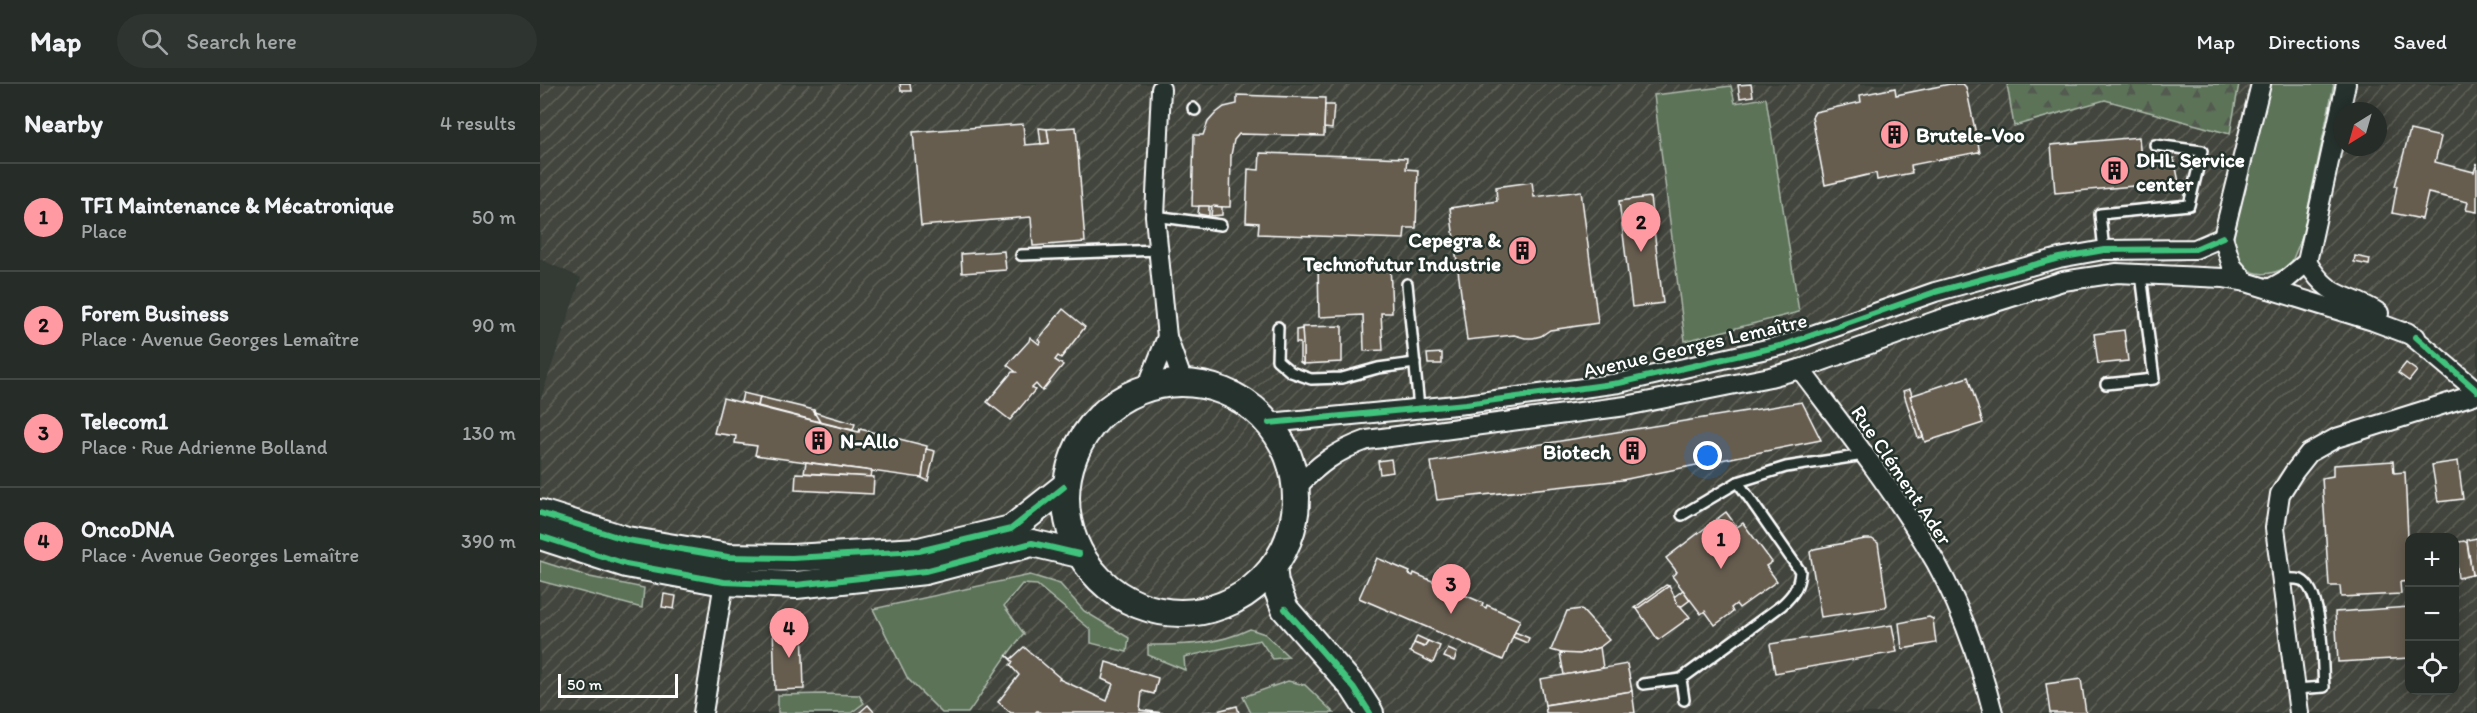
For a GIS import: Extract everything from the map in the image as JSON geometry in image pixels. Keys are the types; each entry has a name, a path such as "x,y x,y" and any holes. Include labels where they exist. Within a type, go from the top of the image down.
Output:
{"street":[{"path":"2246,282 2232,266 2223,237 2260,84"},
{"path":"2269,289 2287,279 2307,262 2346,84"},
{"path":"1160,86 1155,216 1167,337 1183,382"},
{"name":"Avenue Georges Lemaître","path":"1269,423 1500,400 1655,375 1784,345 1935,292 2059,258 2104,250 2195,249 2223,237"},
{"path":"2307,262 2320,280 2334,293 2375,310 2416,338 2477,392"},
{"name":"Avenue Georges Lemaître","path":"1296,488 1318,465 1343,449 1367,440 1626,406 1800,369 1938,320 2063,281 2117,273 2141,272 2223,278 2246,282 2373,321 2416,338"},
{"path":"1147,387 1167,337"},
{"name":"Rue Clément Ader","path":"1800,369 1864,455 1926,545 1966,626 1993,713"},
{"path":"540,513 627,540 728,557 792,558 919,551 1011,529 1064,487 1088,428 1108,407 1147,387 1183,382 1225,391 1269,423 1288,454 1296,488 1296,504 1291,533 1273,567 1244,594 1221,606 1187,613 1150,609 1110,590 1079,554 1064,487"},
{"path":"2299,713 2275,528 2280,494 2309,453 2336,438 2477,392"},
{"path":"540,536 626,564 724,582 796,585 925,571 1032,543 1079,554"},
{"path":"1273,567 1275,584 1285,609 1354,688 1370,713"},
{"path":"703,713 724,582"},
{"path":"1244,594 1285,609"}],"lane":[{"path":"2104,250 2100,214 2189,205 2202,151 2155,145"},
{"path":"1155,216 1221,225"},
{"path":"1021,255 1159,250"},
{"path":"2106,384 2154,379 2141,272"},
{"path":"1407,284 1419,408"},
{"path":"1278,327 1277,360 1291,372 1311,379 1342,378 1378,368 1415,363"},
{"path":"1682,515 1738,482 1786,467 1864,455"},
{"path":"1643,684 1681,679 1782,605 1792,596 1799,582 1800,571 1738,482"},
{"path":"2282,579 2299,579 2305,583 2312,592 2319,615 2324,687 2296,690"},
{"path":"1681,679 1684,700"}],"shaded area":[{"path":"540,84 1153,84 1161,89 1165,84 2477,84 2477,713 540,713 540,401 581,278 540,259"}],"green space":[{"path":"2007,84 2239,84 2230,134 2105,100 2014,126"},
{"path":"2267,84 2334,84 2302,237 2290,266 2279,271 2261,274 2246,268 2236,252 2233,241"},
{"path":"1731,86 1735,103 1766,98 1799,312 1685,341 1654,95"},
{"path":"540,561 590,577 644,588 642,608 540,581"},
{"path":"1030,575 1060,584 1084,611 1129,638 1127,652 1091,643 1091,630 1037,585 1022,584 1004,606 1024,634 968,713 942,713 908,679 873,609"},
{"path":"1250,629 1265,634 1289,657 1273,659 1260,640 1184,657 1185,670 1148,655 1148,645 1213,641"},
{"path":"1288,681 1305,685 1334,713 1251,713 1243,697"},
{"path":"778,695 859,695 864,703 851,713 778,713"}],"building":[{"path":"900,84 910,84 911,91 901,91"},
{"path":"1751,84 1753,96 1740,98 1738,85"},
{"name":"Brutele-Voo","path":"1950,84 1963,84 1966,87 1980,153 1911,165 1912,173 1877,180 1876,173 1825,185 1812,117 1815,112 1861,102 1860,95 1895,88 1896,95"},
{"path":"1237,95 1325,98 1324,136 1239,134 1234,140 1231,155 1230,207 1192,206 1194,135 1203,135 1208,122 1216,113 1224,107 1237,104"},
{"path":"1325,105 1334,105 1332,129 1324,128"},
{"path":"1023,124 1025,145 1049,143 1047,129 1076,127 1085,242 1033,246 1031,217 921,226 913,132"},
{"path":"1039,128 1047,129 1049,143 1041,144"},
{"path":"2410,130 2441,137 2435,162 2474,172 2477,163 2477,212 2466,210 2468,202 2428,193 2422,219 2392,213 2397,186 2395,186"},
{"name":"DHL Service center","path":"2139,137 2141,161 2174,158 2179,182 2055,193 2051,145"},
{"path":"1260,153 1407,158 1406,169 1418,170 1416,228 1405,228 1404,239 1258,234 1259,223 1246,222 1248,169 1259,170"},
{"name":"Cepegra & Technofutur Industrie","path":"1532,182 1534,197 1581,191 1598,323 1550,330 1533,338 1514,335 1467,340 1450,208 1497,201 1496,187"},
{"path":"1650,197 1663,303 1632,307 1619,201"},
{"path":"1199,206 1209,206 1209,216 1198,214"},
{"path":"1212,206 1222,207 1222,215 1211,216"},
{"path":"1004,251 1006,270 962,273 961,254"},
{"path":"2355,256 2370,259 2369,265 2354,262"},
{"path":"1390,262 1392,313 1381,313 1383,350 1364,351 1363,315 1319,317 1318,264"},
{"path":"1063,309 1085,327 1061,358 1058,356 1055,360 1063,365 1042,391 1036,384 1032,388 1035,390 1010,420 987,402 1012,372 1016,372 1007,365 1030,337 1039,344 1041,342 1038,340"},
{"path":"1342,326 1342,362 1303,364 1302,327"},
{"path":"1302,329 1303,364 1300,362 1300,343 1296,343 1296,330"},
{"path":"2124,330 2128,361 2098,364 2094,334"},
{"path":"1442,353 1442,364 1428,364 1427,354"},
{"path":"2406,363 2417,371 2409,381 2398,373"},
{"path":"1968,377 1983,423 1925,442 1910,396"},
{"path":"1910,389 1912,395 1910,396 1923,437 1918,438 1903,391"},
{"path":"743,393 760,397 758,406 741,402"},
{"path":"760,397 814,410 820,422 758,406"},
{"name":"N-Allo","path":"723,398 859,432 860,429 927,446 922,478 755,455 757,446 735,443 736,436 714,433"},
{"name":"Biotech","path":"1802,402 1821,440 1622,480 1437,500 1431,462"},
{"path":"814,412 855,424 853,430 820,422"},
{"path":"926,449 935,451 928,481 922,478"},
{"path":"1391,459 1393,472 1380,474 1378,461"},
{"path":"2393,461 2394,473 2405,472 2408,533 2405,533 2405,582 2400,582 2401,594 2341,597 2340,586 2329,586 2322,478 2333,476 2333,465"},
{"path":"2458,461 2463,499 2438,502 2432,465"},
{"path":"806,462 872,471 871,477 804,473"},
{"path":"796,473 874,477 873,494 795,490"},
{"path":"1726,512 1737,527 1743,523 1772,562 1766,566 1777,581 1739,608 1736,604 1731,608 1733,612 1715,625 1705,611 1701,614 1672,576 1677,572 1666,558"},
{"path":"2477,538 2477,574 2472,575 2467,540"},
{"path":"1872,539 1878,543 1887,605 1884,608 1821,617 1810,552 1814,549"},
{"path":"2459,542 2467,543 2472,575 2459,578"},
{"path":"1377,558 1410,572 1409,574 1413,576 1414,573 1483,603 1482,606 1486,608 1487,605 1520,620 1503,660 1359,598"},
{"path":"1666,585 1669,586 1638,609 1634,608"},
{"path":"1669,586 1675,600 1690,617 1658,640 1637,609"},
{"path":"1683,590 1690,600 1682,606 1678,605 1674,597"},
{"path":"664,594 676,596 674,609 662,607"},
{"path":"2405,607 2405,658 2338,662 2335,612"},
{"path":"1581,609 1609,640 1600,647 1580,654 1565,654 1551,650 1567,611"},
{"path":"1929,617 1933,619 1936,643 1902,649 1899,623"},
{"path":"1892,625 1897,652 1775,673 1770,644"},
{"path":"802,626 804,689 775,690 773,627"},
{"path":"1515,632 1529,638 1527,643 1513,637"},
{"path":"1417,636 1428,641 1424,647 1414,643"},
{"path":"1428,641 1440,646 1433,663 1410,652 1414,643 1424,647"},
{"path":"1024,647 1059,679 1107,701 1113,684 1102,679 1106,662 1158,678 1154,694 1142,691 1140,710 1163,713 1041,713 1037,711 1035,713 1011,713 998,702 1019,675 1010,665 1013,662 1006,655 1011,659"},
{"path":"1600,647 1603,668 1564,675 1560,653 1580,654"},
{"path":"1448,649 1457,653 1454,661 1444,657"},
{"path":"1627,664 1632,691 1545,705 1540,679"},
{"path":"2081,679 2086,713 2050,713 2046,684"},
{"path":"1632,691 1635,713 1546,713 1545,705"},
{"path":"868,705 875,713 859,713"},
{"path":"1237,706 1239,713 1196,713 1217,711"}],"cycle path":[{"path":"1269,423 1466,404 1619,383 1784,345 1935,292 2059,258 2104,250 2195,249 2223,237"},
{"path":"2416,337 2477,391"},
{"path":"540,513 627,540 728,557 792,558 919,551 1011,529 1064,487"},
{"path":"540,536 626,564 724,582 796,585 925,571 1032,543 1079,554"},
{"path":"1285,609 1354,688 1370,713"}],"place":[{"name":"Brutele-Voo","path":"1895,134"},
{"name":"DHL Service center","path":"2115,171"},
{"name":"Cepegra & Technofutur Industrie","path":"1522,251"},
{"name":"Forem Business","path":"1641,252"},
{"name":"N-Allo","path":"819,440"},
{"name":"Biotech","path":"1632,451"},
{"name":"TFI Maintenance & Mécatronique","path":"1721,569"},
{"name":"Telecom1","path":"1451,614"},
{"name":"OncoDNA","path":"789,658"}]}
